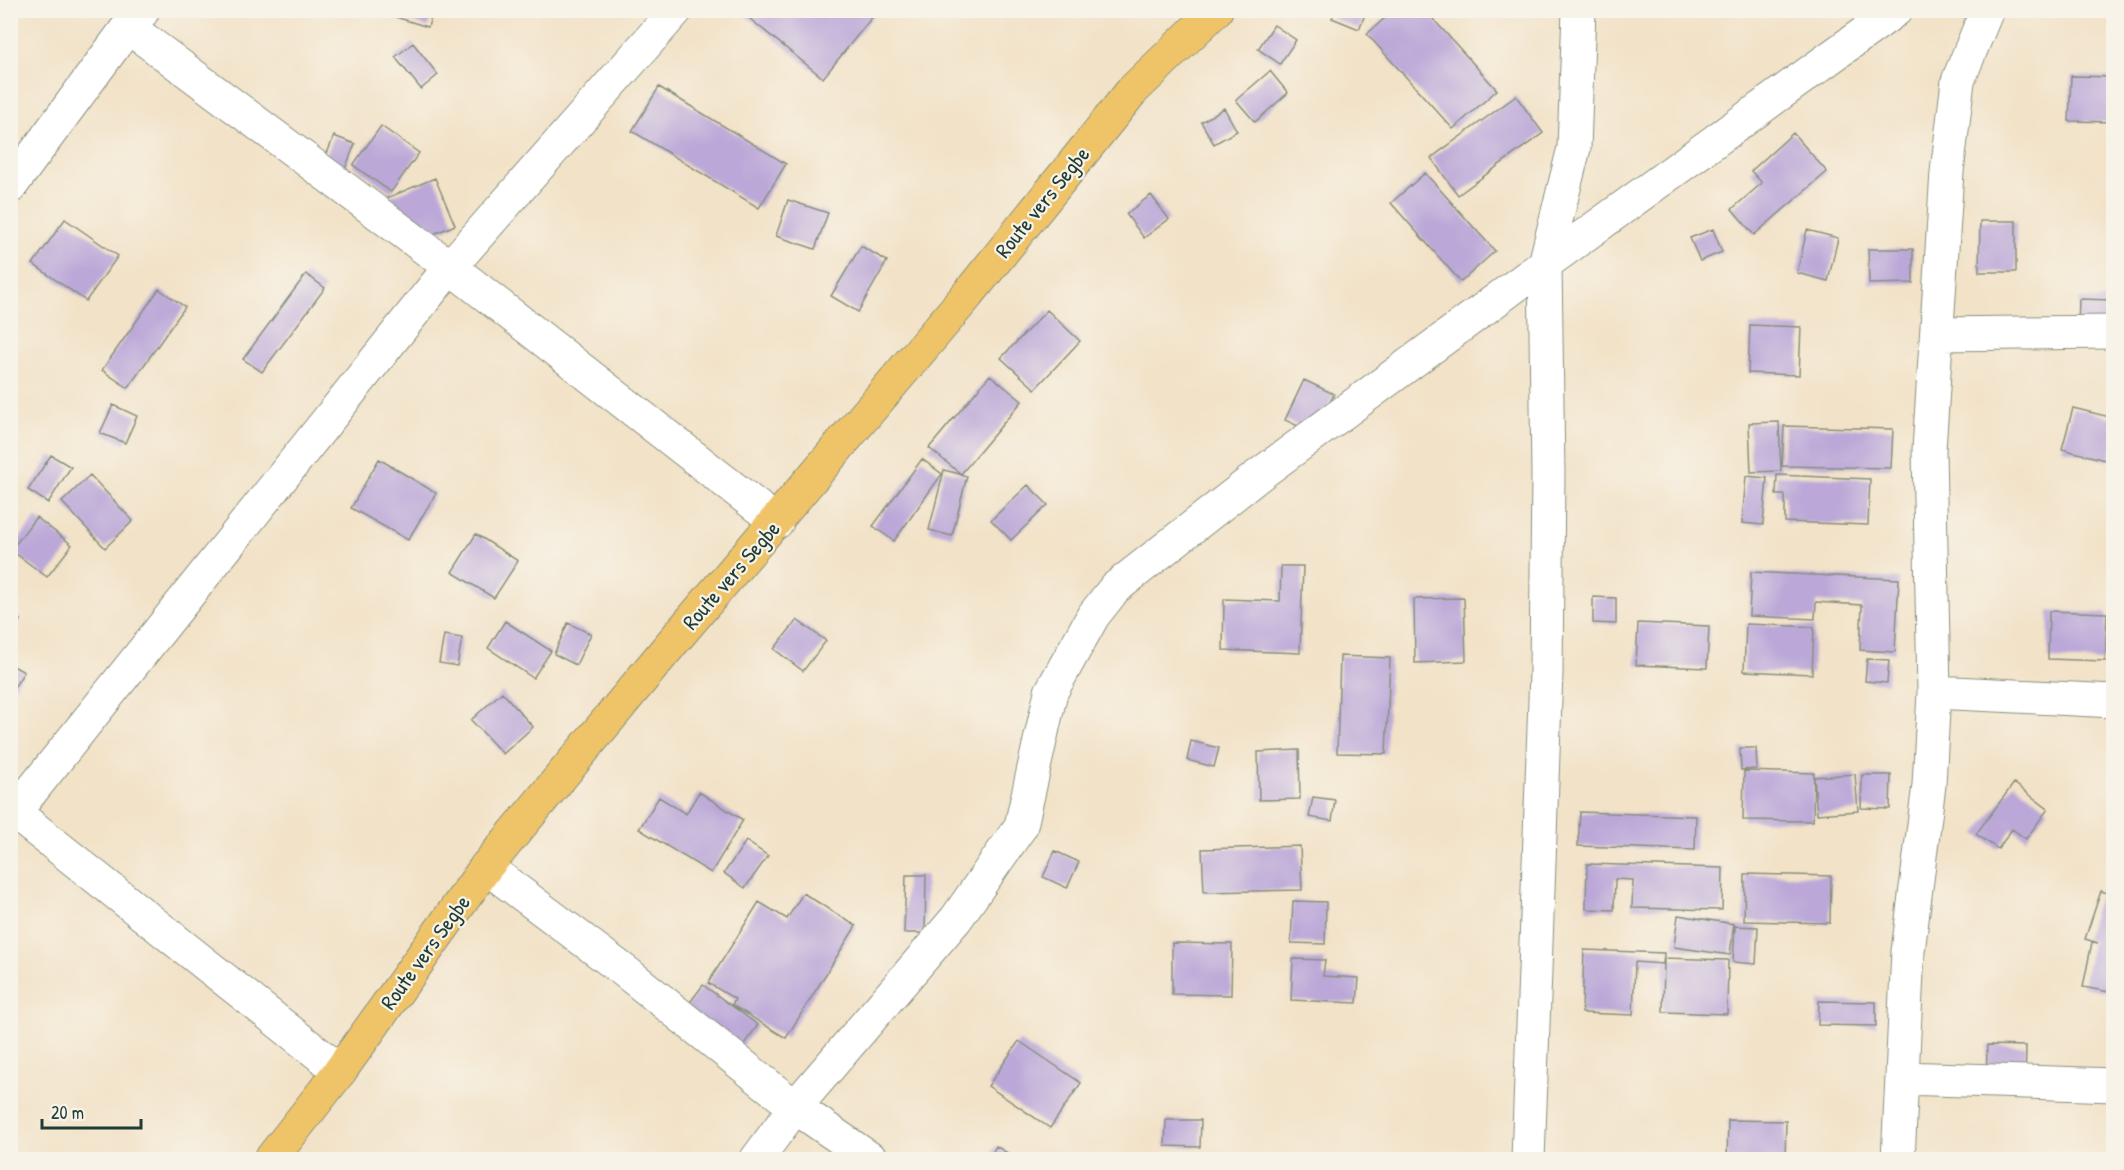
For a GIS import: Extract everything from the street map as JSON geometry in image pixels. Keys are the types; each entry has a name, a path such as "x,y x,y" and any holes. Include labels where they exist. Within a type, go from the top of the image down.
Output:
{"main road":[{"name":"Route vers Segbe","path":"270,1160 340,1071 486,867 666,650 777,522 969,293 1132,91 1216,10"}],"street":[{"path":"340,1071 12,813 450,267 676,10"},
{"path":"1528,1160 1546,673 1548,474 1545,264 1574,148 1579,10"},
{"path":"756,1160 795,1107 957,919 1021,826 1051,692 1094,616 1115,588 1259,475 1896,10"},
{"path":"1898,1160 1908,951 1929,784 1934,692 1929,450 1939,334 1947,172 1958,81 1987,10"},
{"path":"10,187 136,19 777,522"},
{"path":"1939,334 2114,332"},
{"path":"1934,692 2114,701"},
{"path":"486,867 627,973 795,1107 872,1160"},
{"path":"1902,1078 2114,1085"}],"building":[{"path":"373,10 433,10 428,27"},
{"path":"739,10 878,10 823,78"},
{"path":"1336,10 1367,10 1359,29 1332,18"},
{"path":"1394,10 1425,10 1497,90 1453,129 1367,34"},
{"path":"1274,25 1296,40 1280,64 1258,49"},
{"path":"413,43 438,75 421,89 395,57"},
{"path":"1270,71 1288,93 1255,122 1236,100"},
{"path":"2071,76 2114,77 2114,122 2069,121"},
{"path":"659,87 786,164 759,208 632,131"},
{"path":"1516,96 1543,133 1458,195 1431,158"},
{"path":"1224,108 1237,131 1214,144 1201,122"},
{"path":"381,126 419,153 391,192 353,165"},
{"path":"1793,133 1827,172 1754,235 1732,209 1762,183 1751,171"},
{"path":"334,136 355,144 339,184 318,176"},
{"path":"1425,173 1495,251 1461,282 1391,203"},
{"path":"435,178 455,225 408,245 387,198"},
{"path":"1151,195 1169,219 1144,238 1126,214"},
{"path":"788,200 828,213 815,249 776,236"},
{"path":"65,219 118,256 86,301 33,264"},
{"path":"1980,221 2016,221 2016,272 1979,272"},
{"path":"1713,229 1722,252 1700,261 1690,238"},
{"path":"1807,230 1838,238 1828,281 1797,273"},
{"path":"861,246 887,261 858,312 831,296"},
{"path":"1868,249 1913,249 1913,283 1869,284"},
{"path":"306,274 325,288 262,372 243,359"},
{"path":"159,289 185,307 128,388 102,370"},
{"path":"2079,299 2114,300 2114,327 2078,325"},
{"path":"1047,310 1080,341 1035,389 1001,358"},
{"path":"1750,325 1801,327 1799,375 1748,373"},
{"path":"990,375 1022,401 961,474 929,448"},
{"path":"1304,380 1334,394 1315,434 1285,420"},
{"path":"113,405 137,416 125,443 100,433"},
{"path":"2073,408 2114,418 2114,444 2109,461 2062,449"},
{"path":"1779,422 1781,471 1751,472 1749,423"},
{"path":"1784,426 1893,429 1891,468 1782,466"},
{"path":"51,455 71,467 48,503 28,490"},
{"path":"379,459 436,493 408,540 351,508"},
{"path":"922,459 942,474 894,541 873,526"},
{"path":"944,470 967,476 952,536 929,530"},
{"path":"90,475 133,521 105,548 62,502"},
{"path":"1777,475 1870,479 1868,525 1785,522 1785,495 1776,495"},
{"path":"1746,476 1767,478 1763,525 1742,523"},
{"path":"1028,485 1048,505 1011,540 991,520"},
{"path":"36,517 72,545 47,577 11,550"},
{"path":"476,534 518,561 494,598 452,572"},
{"path":"1281,566 1303,566 1300,653 1223,650 1224,599 1280,601"},
{"path":"1751,572 1899,579 1895,652 1860,650 1862,605 1816,602 1815,619 1749,616"},
{"path":"1593,597 1616,598 1616,624 1593,623"},
{"path":"1464,598 1466,661 1415,663 1414,599"},
{"path":"10,611 20,620 10,630"},
{"path":"2049,611 2107,613 2105,661 2048,659"},
{"path":"797,620 826,641 803,671 774,649"},
{"path":"505,621 551,651 533,678 488,648"},
{"path":"568,623 591,634 576,665 554,654"},
{"path":"1638,623 1709,626 1707,668 1636,665"},
{"path":"1746,624 1814,627 1812,674 1744,671"},
{"path":"444,635 462,638 457,666 439,663"},
{"path":"1340,656 1390,658 1386,754 1337,753"},
{"path":"1867,659 1889,660 1887,683 1865,681"},
{"path":"10,664 24,672 10,694"},
{"path":"502,692 533,727 503,754 471,720"},
{"path":"1191,741 1219,748 1214,767 1187,760"},
{"path":"1740,748 1756,748 1757,769 1741,770"},
{"path":"1299,750 1300,799 1259,800 1258,752"},
{"path":"1744,771 1814,773 1813,821 1743,820"},
{"path":"1855,774 1858,811 1817,814 1814,777"},
{"path":"1862,775 1891,775 1890,809 1861,808"},
{"path":"2014,783 2048,809 2026,839 2012,829 1998,849 1976,834"},
{"path":"699,792 743,820 711,873 639,829 659,797 686,814"},
{"path":"1313,797 1335,800 1332,821 1309,817"},
{"path":"1580,812 1696,816 1695,850 1578,846"},
{"path":"746,841 768,856 745,888 724,873"},
{"path":"1300,846 1302,890 1204,892 1202,849"},
{"path":"1055,851 1079,862 1067,888 1043,877"},
{"path":"1587,864 1723,868 1722,910 1632,908 1633,880 1615,879 1614,910 1586,909"},
{"path":"1745,874 1831,876 1830,923 1744,921"},
{"path":"906,875 926,875 925,933 904,933"},
{"path":"2101,891 2114,895 2114,993 2083,987 2092,942 2098,943 2085,939"},
{"path":"803,893 856,926 786,1038 732,1005 735,999 708,983 759,902 787,919"},
{"path":"1293,901 1326,902 1325,944 1291,943"},
{"path":"1678,915 1734,924 1730,955 1674,947"},
{"path":"1735,926 1758,927 1756,964 1733,962"},
{"path":"1172,943 1232,944 1231,995 1172,994"},
{"path":"1584,950 1664,953 1663,964 1635,962 1633,1015 1582,1013"},
{"path":"1664,958 1728,960 1727,1014 1663,1012"},
{"path":"1293,959 1325,960 1323,976 1359,978 1357,1003 1291,1000"},
{"path":"703,985 758,1025 728,1066 673,1025"},
{"path":"1819,1001 1876,1002 1876,1026 1818,1025"},
{"path":"1019,1041 1081,1083 1050,1128 988,1086"},
{"path":"1987,1045 2026,1046 2025,1087 1986,1086"},
{"path":"1166,1120 1201,1120 1200,1147 1165,1146"},
{"path":"1728,1120 1786,1121 1785,1160 1727,1160"},
{"path":"996,1146 1019,1160 988,1160"}]}
